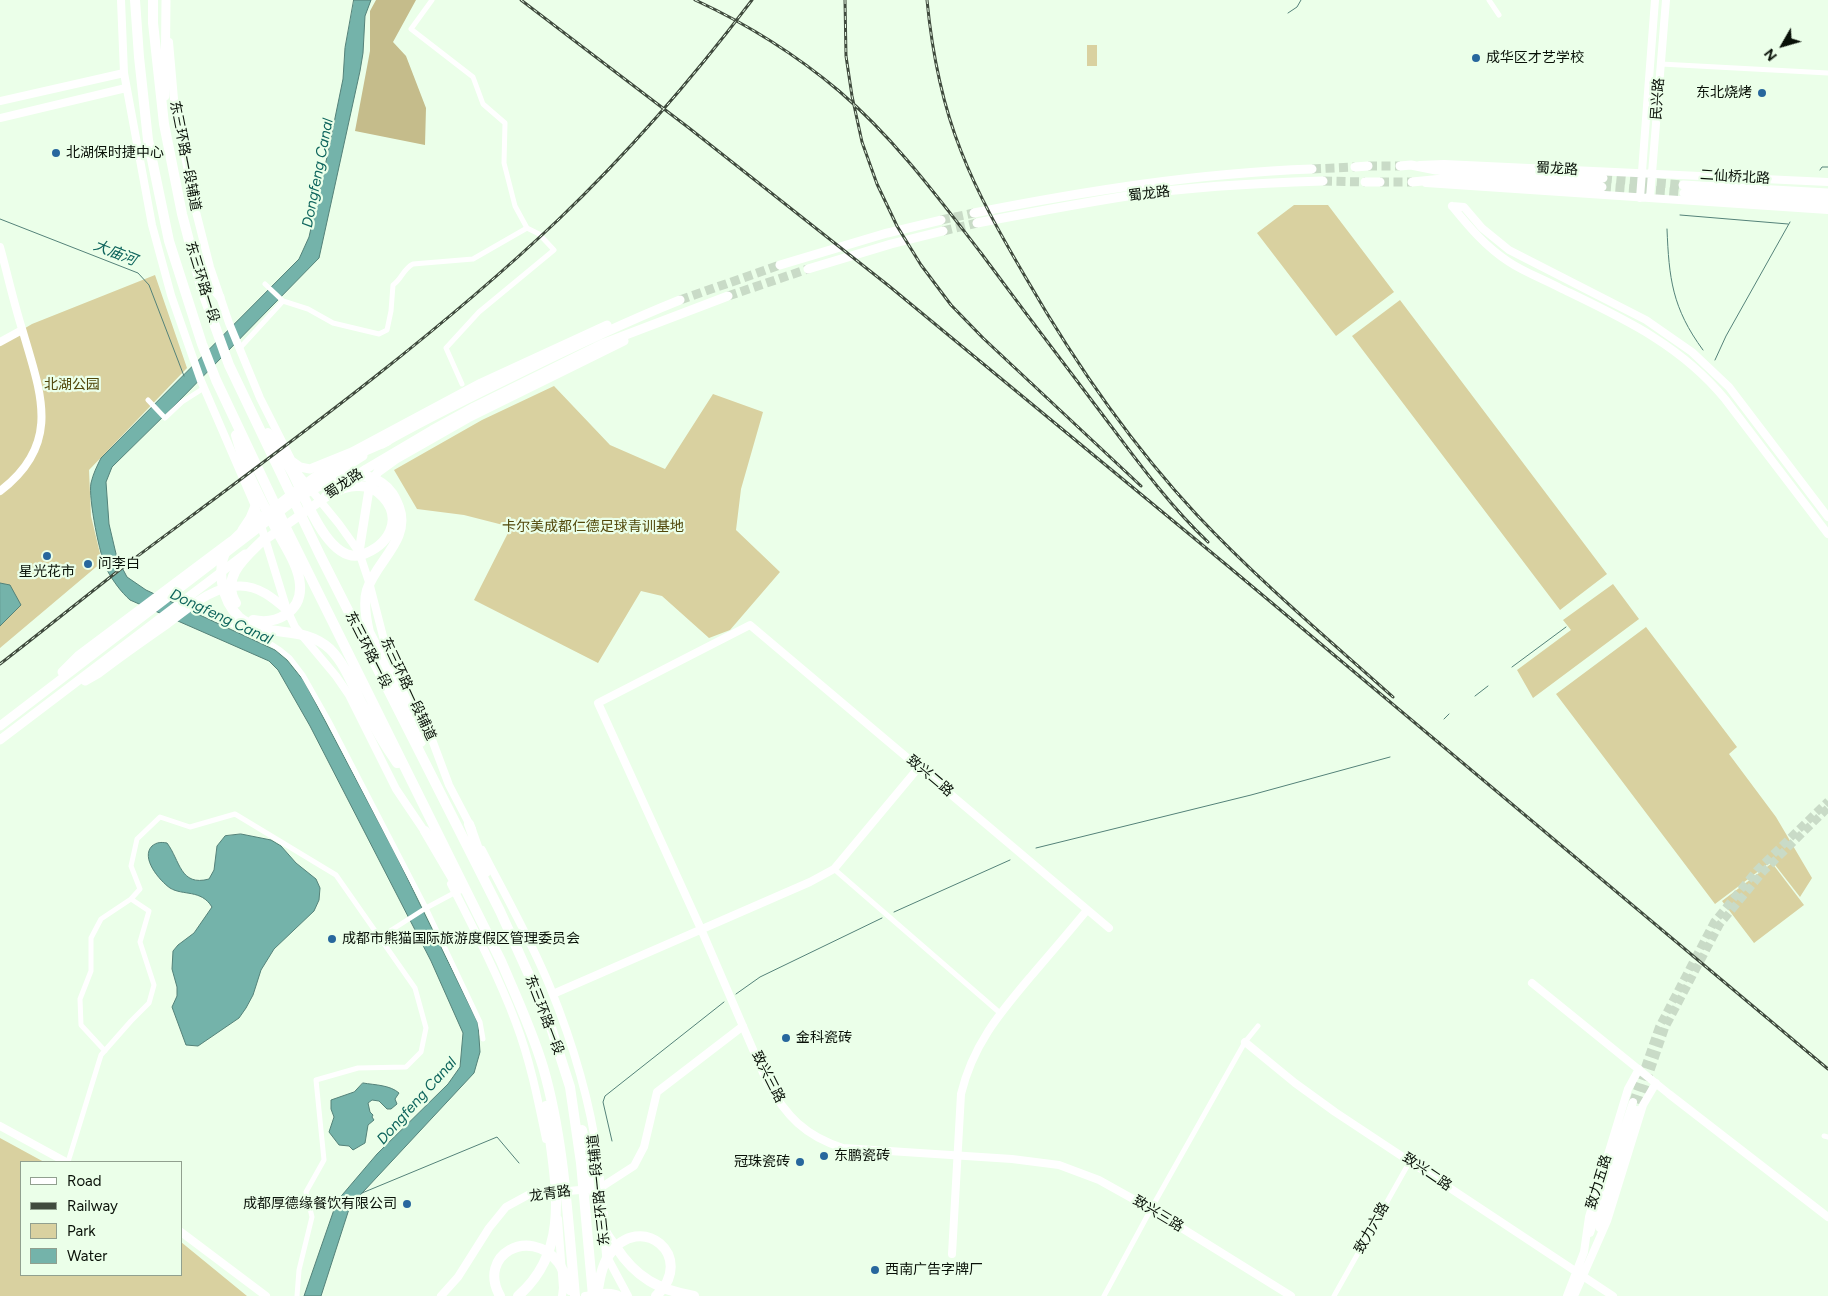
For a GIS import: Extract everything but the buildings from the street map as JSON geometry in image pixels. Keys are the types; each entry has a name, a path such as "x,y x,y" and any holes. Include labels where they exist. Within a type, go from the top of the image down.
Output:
{"highway":[{"name":"东三环路一段","path":"135,0 148,140 169,241 202,344 225,400 286,530 502,961 530,1029 543,1067 559,1137 573,1296"},
{"name":"东三环路一段","path":"153,0 153,23 164,124 182,214 196,268 229,365 320,555 500,911 548,1015 570,1087 581,1162 595,1296"},
{"path":"241,392 291,470 316,521 329,541 339,550 356,556 378,547 386,538 393,521 392,511 379,493 369,487 359,486 347,487 326,496"},
{"path":"225,400 246,467 289,554 300,585 299,596 291,610 274,621 264,622 253,620 245,614 234,600 231,592 234,570 263,540"},
{"path":"387,441 342,461 320,474 245,530 228,548 223,558 222,581 225,594 238,616 256,627 294,632 317,640 336,655 377,732 426,810"},
{"path":"296,498 337,478 350,474 378,480 389,488 396,499 401,512 401,526 398,538 373,577 367,590 366,618 369,632 410,713 443,799"},
{"path":"469,824 500,911"},
{"path":"425,831 502,961"},
{"path":"518,1296 538,1274 547,1259 553,1242 556,1215 555,1181 543,1067"},
{"path":"570,1087 587,1148 597,1203 606,1232 628,1264 645,1280 670,1292 694,1296"},
{"path":"595,1296 608,1255 626,1238 640,1236 656,1240 664,1246 669,1254 670,1276 664,1288 656,1296"},
{"path":"500,1296 496,1289 494,1278 495,1268 501,1258 518,1245 529,1245 546,1251 559,1264 573,1296"}],"main road":[{"path":"121,0 126,88 156,243 202,384 255,506 286,610"},
{"path":"164,124 166,0"},
{"name":"东三环路一段辅道","path":"166,0 174,99 194,208 210,268 229,323 260,398 299,475 359,552 389,652 431,737 449,785 534,952 553,994 580,1077 593,1131 606,1255 628,1296"},
{"name":"民兴路","path":"1640,198 1655,0"},
{"name":"民兴路","path":"1650,198 1666,0"},
{"path":"0,101 124,73"},
{"path":"0,118 126,88"},
{"name":"蜀龙路","path":"1400,166 1444,164 1642,173"},
{"name":"蜀龙路","path":"1411,165 1436,170 1603,183 1443,179 1417,182"},
{"path":"1355,167 1368,166"},
{"name":"蜀龙路","path":"974,213 1135,184 1244,172 1312,169"},
{"name":"二仙桥北路","path":"1642,173 1828,182"},
{"name":"蜀龙路","path":"977,223 1136,195 1200,188 1323,181"},
{"path":"1365,182 1380,182"},
{"name":"蜀龙路","path":"1417,182 1448,186 1828,210"},
{"path":"1828,193 1684,189 1828,202"},
{"path":"1828,517 1728,387 1692,352 1646,320 1509,250 1482,228 1464,207 1452,206 1478,237 1509,263 1639,327 1693,365 1724,399 1828,534"},
{"path":"780,265 887,233 941,220"},
{"path":"808,269 942,231"},
{"path":"0,247 42,402 40,435 27,464 0,491"},
{"path":"196,268 220,296"},
{"name":"蜀龙路","path":"41,694 296,498 387,441 459,404 600,340 640,331 728,296"},
{"name":"蜀龙路","path":"0,740 263,540 326,496 432,430 600,340 634,318 680,300"},
{"path":"293,462 300,467 310,469 352,452 520,364 594,331 634,318"},
{"path":"0,342 22,330"},
{"path":"359,552 370,483 378,472 396,459 468,418 618,345 640,331"},
{"path":"0,726 41,694 79,655 230,541 243,529 255,506"},
{"path":"48,703 99,673 194,603 226,588 240,586 264,592 286,610 307,642 341,682 396,789 425,831 502,988 517,1024 527,1057 556,1192 562,1296"},
{"name":"致兴三路","path":"750,625 598,703 701,929 767,1082 780,1104 792,1118 822,1141 843,1148 1012,1158 1059,1165 1099,1180 1150,1208 1291,1296"},
{"name":"致兴二路","path":"750,625 1109,928"},
{"path":"553,994 810,882 834,869 919,767"},
{"path":"952,1254 961,1094 966,1072 977,1048 1000,1013 1087,910"},
{"path":"1532,983 1656,1083 1828,1217"},
{"name":"龙青路","path":"441,1296 458,1277 489,1228 506,1207 528,1195 600,1188 634,1166 644,1147 657,1092 743,1026"},
{"name":"致兴二路","path":"1245,1042 1295,1083 1335,1112 1613,1296"},
{"name":"致力五路","path":"1574,1296 1580,1274 1589,1217 1628,1089 1639,1069"},
{"name":"致力五路","path":"1567,1296 1594,1252 1607,1221 1638,1104 1656,1083"},
{"path":"1584,1252 1638,1104 1636,1099 1625,1098"},
{"path":"0,1126 65,1161"},
{"path":"182,1233 266,1296"},
{"path":"585,1296 615,1293 620,1296"}],"street":[{"path":"432,0 411,29 473,77 483,104 505,123 503,151 515,206 527,228 539,234 554,250 479,312 446,348 462,384"},
{"path":"1489,0 1499,15"},
{"path":"1660,64 1828,72"},
{"path":"265,284 284,302 308,309 333,323 372,333 384,333 388,330 390,324 393,285 399,280 406,267 412,264 473,259 527,228"},
{"path":"238,347 284,302"},
{"path":"148,400 165,418 202,384"},
{"path":"194,603 210,615 262,638 279,649 290,658 303,675 329,721 426,908 480,1022 483,1039"},
{"path":"105,1051 81,1025 80,999 91,971 90,938 101,919 131,899 140,889 131,866 137,839 160,817 190,827 235,814 336,875 415,988 426,1028 422,1052 406,1067 358,1068 316,1080 324,1160 306,1192 312,1217 301,1262 297,1296"},
{"path":"834,869 1000,1013"},
{"path":"379,938 426,908 456,892"},
{"path":"67,1161 102,1056 149,1003 154,985 140,942 149,911 131,899"},
{"path":"1104,1296 1150,1208 1245,1042 1258,1026"},
{"name":"致力六路","path":"1334,1296 1410,1161"}],"green space":[{"path":"1087,45 1097,45 1097,66 1087,66"},
{"path":"1294,205 1328,205 1394,292 1336,336 1257,233"},
{"name":"北湖公园","path":"155,275 187,368 89,470 91,516 102,562 0,648 0,343 32,324"},
{"path":"1400,300 1607,574 1560,610 1352,336"},
{"name":"卡尔美成都仁德足球青训基地","path":"554,386 610,445 665,469 713,394 763,412 741,489 736,530 780,572 730,630 709,638 662,596 641,591 598,663 474,600 511,527 464,515 417,509 394,470 482,420"},
{"path":"1613,584 1639,619 1533,698 1517,670 1571,630 1563,620"},
{"path":"1646,627 1737,747 1729,754 1776,817 1812,878 1800,897 1772,861 1715,904 1556,694"},
{"path":"1772,863 1804,905 1754,943 1722,901"},
{"path":"0,1138 42,1161 20,1161 20,1276 182,1276 182,1243 247,1296 0,1296"}],"shaded area":[{"path":"376,0 416,0 393,42 406,56 426,108 425,145 355,131 370,51 370,11"}],"water":[{"path":"354,0 371,0 365,16 360,71 319,258 112,467 106,482 109,524 117,558 127,577 146,590 275,650 287,660 304,681 396,855 478,1023 480,1052 474,1073 350,1206 321,1296 304,1296 337,1201 377,1154 448,1084 460,1067 463,1033 431,961 310,726 278,670 269,661 130,600 120,590 107,570 101,553 91,501 91,483 101,458 299,259 309,237 327,157 343,79 345,48"},
{"path":"0,583 10,585 21,605 0,626"},
{"path":"241,834 271,840 281,846 296,863 316,879 320,888 319,900 314,911 274,949 261,970 253,995 239,1018 198,1046 186,1045 172,1007 177,996 177,987 172,969 173,951 194,933 212,907 208,901 197,895 175,890 166,885 150,863 149,851 156,844 161,842 167,843 186,876 199,880 209,879 214,870 217,846 225,836"},
{"path":"363,1083 387,1087 399,1093 395,1099 397,1104 391,1109 387,1109 379,1101 372,1100 368,1103 374,1120 368,1125 365,1143 353,1150 349,1146 339,1145 329,1132 334,1117 331,1109 331,1100 354,1092"}],"waterway":[{"path":"1288,13 1297,7 1301,0"},
{"path":"1820,170 1822,167 1828,167"},
{"path":"1680,215 1788,224"},
{"name":"大庙河","path":"0,219 138,273 149,285 184,376"},
{"path":"1715,360 1726,336 1790,222"},
{"path":"1667,229 1669,263 1674,292 1685,320 1703,350"},
{"path":"1512,667 1566,627"},
{"path":"1475,696 1488,686"},
{"path":"1444,719 1449,714"},
{"path":"1036,848 1251,795 1390,757"},
{"path":"894,912 1010,860"},
{"path":"736,994 760,977 882,918"},
{"path":"612,1141 603,1102 605,1096 724,1002"},
{"path":"362,1193 497,1137 519,1163"}],"tunnel":[{"path":"1368,166 1400,166"},
{"path":"1312,169 1355,167"},
{"path":"1603,178 1683,185"},
{"path":"1323,181 1365,182"},
{"path":"1380,182 1412,182"},
{"path":"1602,187 1684,193"},
{"path":"941,220 974,213"},
{"path":"943,231 977,223"},
{"path":"680,300 780,265"},
{"path":"728,296 808,269"},
{"path":"1633,1102 1659,1027 1714,922 1757,870 1828,801"},
{"path":"1639,1104 1665,1028 1720,924 1763,872 1828,808"}],"railway":[{"path":"521,0 689,128 889,286 1229,567 1828,1069"},
{"path":"695,0 733,19 788,52 839,91 878,128 948,210 1152,480 1208,542"},
{"path":"0,664 131,561 350,397 508,266 558,220 635,141 707,58 752,0"},
{"path":"845,0 846,56 862,142 877,184 897,226 921,265 951,305 983,338 1141,486"},
{"path":"927,0 935,58 943,96 954,133 968,167 1008,247 1084,371 1126,431 1172,488 1197,515 1268,586 1393,697"}],"place":[{"name":"成华区才艺学校","path":"1476,58"},
{"name":"东北烧烤","path":"1762,93"},
{"name":"北湖保时捷中心","path":"56,153"},
{"name":"星光花市","path":"47,556"},
{"name":"问李白","path":"88,564"},
{"name":"成都市熊猫国际旅游度假区管理委员会","path":"332,939"},
{"name":"金科瓷砖","path":"786,1038"},
{"name":"东鹏瓷砖","path":"824,1156"},
{"name":"冠珠瓷砖","path":"800,1162"},
{"name":"成都厚德缘餐饮有限公司","path":"407,1204"},
{"name":"西南广告字牌厂","path":"875,1270"}],"water label":[{"name":"Dongfeng Canal","path":"318,173"},
{"name":"Dongfeng Canal","path":"221,617"},
{"name":"Dongfeng Canal","path":"417,1101"}]}
